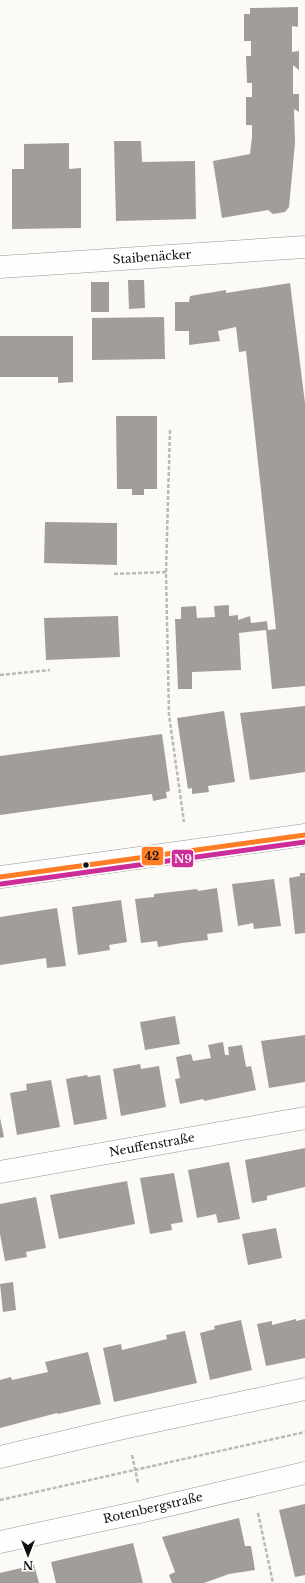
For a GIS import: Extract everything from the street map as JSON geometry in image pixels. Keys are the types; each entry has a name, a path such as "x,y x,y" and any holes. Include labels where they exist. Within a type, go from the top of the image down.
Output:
{"street":[{"name":"Staibenäcker","path":"0,268 305,247"},
{"path":"0,877 305,835"},
{"name":"Neuffenstraße","path":"0,1172 305,1118"},
{"path":"0,1457 127,1427 305,1389"},
{"name":"Rotenbergstraße","path":"0,1542 144,1511 305,1473"}],"path":[{"path":"170,428 166,572 168,715 188,851"},
{"path":"114,574 166,572"},
{"path":"0,675 50,670"},
{"path":"127,1427 144,1511"},
{"path":"0,1500 305,1432"},
{"path":"253,1486 273,1583"}],"building":[{"path":"298,7 298,27 292,26 292,52 299,51 299,70 293,65 293,94 299,94 299,112 294,109 295,143 289,207 285,212 273,214 268,210 222,218 213,161 250,154 252,137 252,125 246,125 246,97 252,97 252,83 247,83 246,56 251,56 251,41 244,41 244,14 250,14 250,8"},
{"path":"114,141 141,141 142,162 195,161 196,219 116,221"},
{"path":"69,143 69,169 81,168 81,228 12,229 12,169 24,169 24,144"},
{"path":"128,280 144,280 145,308 129,309"},
{"path":"91,282 109,282 109,312 91,312"},
{"path":"290,283 305,403 305,686 272,689 266,630 239,633 241,670 192,672 192,689 178,689 175,619 181,619 181,607 196,606 197,618 215,617 214,606 229,605 229,616 238,615 238,620 250,616 251,623 267,621 268,630 276,629 246,351 239,352 236,327 218,331 220,341 189,345 189,331 175,331 175,302 189,302 190,296 226,290 226,293"},
{"path":"164,317 165,359 92,360 92,318"},
{"path":"0,336 73,336 73,382 58,383 58,377 0,377"},
{"path":"116,416 157,416 157,489 144,489 144,495 132,495 132,489 117,489"},
{"path":"45,522 117,523 117,565 44,563"},
{"path":"118,616 120,657 46,660 44,618"},
{"path":"305,706 305,772 250,780 240,713"},
{"path":"224,711 235,782 208,786 209,792 192,794 192,788 188,789 177,718"},
{"path":"162,734 170,791 166,792 167,798 153,801 152,794 0,815 0,756"},
{"path":"300,873 305,873 305,933 295,934 289,878 300,876"},
{"path":"274,879 281,926 254,929 253,923 238,926 232,884"},
{"path":"217,888 223,932 207,934 208,940 158,947 157,941 141,943 135,899 154,897 154,894"},
{"path":"121,900 127,942 109,945 110,950 78,955 72,907"},
{"path":"57,908 66,966 47,968 46,958 0,965 0,917"},
{"path":"175,1016 180,1044 145,1050 140,1022"},
{"path":"305,1035 305,1082 269,1088 261,1041"},
{"path":"223,1042 225,1055 229,1055 228,1047 242,1045 246,1067 251,1066 256,1090 204,1101 203,1099 180,1104 175,1079 180,1078 176,1057 191,1054 193,1061 211,1058 208,1045"},
{"path":"140,1064 141,1069 159,1066 166,1107 121,1116 113,1069"},
{"path":"87,1075 88,1077 100,1075 107,1119 74,1125 66,1079"},
{"path":"51,1080 60,1127 17,1135 10,1093 27,1090 26,1084"},
{"path":"0,1118 4,1137 0,1138"},
{"path":"305,1148 305,1187 267,1196 267,1200 252,1203 245,1160"},
{"path":"229,1162 240,1219 218,1223 216,1214 197,1218 188,1170"},
{"path":"174,1173 183,1222 171,1224 172,1230 150,1234 140,1178"},
{"path":"127,1181 135,1224 59,1239 50,1195"},
{"path":"36,1197 46,1248 26,1252 27,1257 5,1261 0,1234 0,1204"},
{"path":"276,1228 282,1258 248,1265 242,1234"},
{"path":"13,1282 16,1310 3,1312 0,1284"},
{"path":"296,1319 296,1321 305,1319 305,1358 266,1366 257,1324 272,1321 272,1325"},
{"path":"241,1320 252,1370 210,1380 200,1333 215,1329 214,1326"},
{"path":"185,1331 197,1383 114,1402 103,1348 121,1344 122,1350 167,1339 166,1335"},
{"path":"88,1352 101,1404 57,1413 0,1428 0,1380 11,1377 12,1380 48,1372 45,1362"},
{"path":"305,1504 305,1575 295,1577 279,1510"},
{"path":"239,1518 245,1546 251,1546 255,1570 229,1574 204,1583 172,1583 169,1575 175,1572 162,1537"},
{"path":"133,1543 143,1583 56,1583 51,1562"},
{"path":"34,1565 39,1583 0,1583 0,1573"}],"transit line":[{"name":"42","path":"0,877 305,835"},
{"name":"N9","path":"1,884 305,842"}]}
